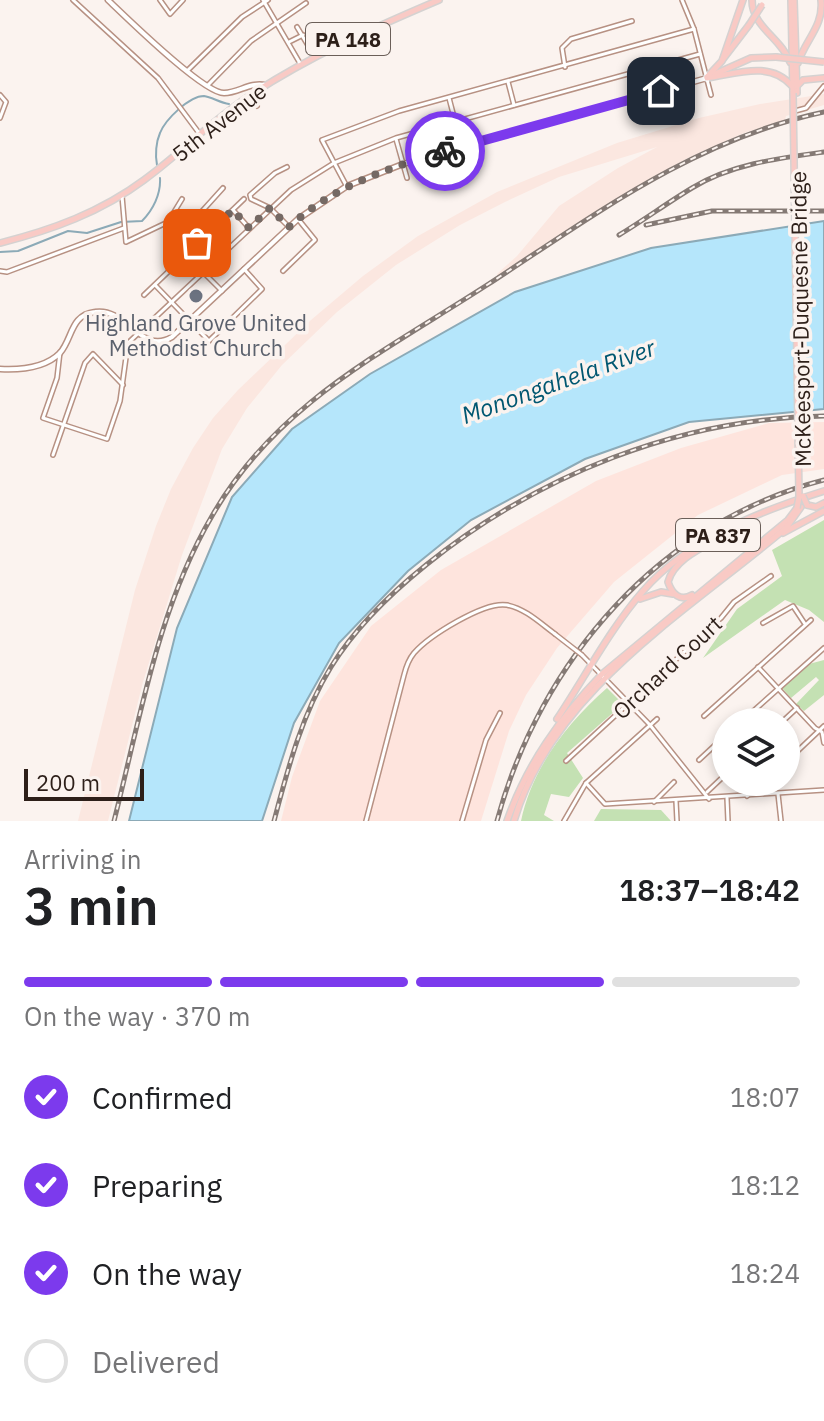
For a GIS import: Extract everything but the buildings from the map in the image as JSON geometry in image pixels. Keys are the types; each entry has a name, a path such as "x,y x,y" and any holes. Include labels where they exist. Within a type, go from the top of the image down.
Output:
{"main road":[{"path":"108,0 207,86 224,93 247,85 265,85"},
{"name":"5th Avenue","path":"0,243 71,221 122,195 265,85 373,26 436,0"},
{"path":"722,61 743,0"},
{"path":"752,0 753,12 759,22 780,43 795,69"},
{"path":"793,0 795,90"},
{"path":"795,69 821,23 824,13 821,0"},
{"path":"707,78 764,2"},
{"path":"707,78 737,62 763,56 824,62"},
{"path":"0,369 38,365 60,352 81,317 93,312 119,317 153,342 163,342 190,321 298,219 347,186 403,164 707,78 760,70 780,75 795,90"},
{"path":"795,90 803,80 824,78"},
{"name":"McKeesport-Duquesne Bridge","path":"795,90 802,507"},
{"name":"McKeesport-Duquesne Bridge","path":"795,90 799,497 802,507"},
{"path":"674,594 668,582 669,575 702,547 771,513 824,493"},
{"name":"PA 837","path":"507,821 550,730 630,607 659,576 702,543 773,509 824,493"},
{"path":"532,764 561,719 604,676 697,593 802,507 816,507 824,503"},
{"path":"772,540 792,522 802,507"},
{"name":"PA 837","path":"514,821 549,748 604,676 772,540 824,511"},
{"path":"630,607 649,595 661,592 683,598 697,593"}],"street":[{"path":"73,0 145,64 200,135"},
{"path":"160,0 170,14 183,0"},
{"path":"682,0 694,29 711,95"},
{"path":"187,71 242,17 265,1 301,65"},
{"path":"207,86 251,41 306,3"},
{"path":"565,67 562,48 571,39 632,21"},
{"path":"297,27 315,57"},
{"path":"347,186 322,140 399,111 694,29"},
{"path":"289,42 303,35"},
{"path":"60,352 57,378 43,418 107,439 123,385 128,343 291,190 334,163 396,138 700,54"},
{"path":"632,73 638,98"},
{"path":"508,81 514,105"},
{"path":"795,111 806,108 824,86"},
{"path":"0,95 6,102 0,118"},
{"path":"249,96 257,106"},
{"path":"449,97 455,121"},
{"path":"396,138 407,178"},
{"path":"287,167 275,173 250,195 251,199 270,208 289,227"},
{"path":"209,232 195,219 223,188"},
{"path":"122,195 126,242 168,222 182,199"},
{"path":"144,295 244,199"},
{"path":"233,210 249,228"},
{"path":"283,271 315,240 298,219"},
{"path":"0,271 7,272 124,224"},
{"path":"186,255 222,291"},
{"path":"155,285 209,341 262,289 244,269"},
{"path":"53,455 85,363 93,354 123,385"},
{"name":"Orchard Court","path":"566,761 721,618 734,602 771,576"},
{"path":"366,821 407,664 422,645 479,609 498,604 520,609 593,665 650,725 710,799"},
{"path":"763,623 793,606 805,625"},
{"path":"704,716 811,620"},
{"path":"757,708 824,648"},
{"path":"758,667 797,708"},
{"path":"800,711 823,734 824,742"},
{"path":"462,821 486,740 500,713"},
{"path":"564,821 586,783 657,719"},
{"path":"800,748 824,726"},
{"path":"699,760 712,748"},
{"path":"654,802 674,782"},
{"path":"586,783 605,804 747,796"},
{"path":"707,792 712,787"},
{"path":"800,792 824,790"},
{"path":"778,796 781,821"},
{"path":"727,798 728,821"},
{"path":"676,801 677,821"}],"shaded area":[{"path":"824,94 824,105 744,133 653,177 498,276 559,206 657,147 559,177 505,202 460,225 396,265 337,312 282,365 247,408 222,449 182,555 143,682 108,821 78,821 135,590 156,526 193,448 213,418 238,390 311,320 363,276 418,236 497,192 617,143 699,118"},
{"path":"824,422 824,469 782,475 698,515 614,582 557,648 526,695 509,731 481,821 281,821 292,777 320,701 371,626 441,570 596,481 681,448 769,423"}],"green space":[{"path":"824,520 824,622 809,610 785,600 703,658 737,609 782,576 772,550"},
{"path":"824,660 824,695 804,711 796,704 819,680 816,677 791,698 782,688 809,664"},
{"path":"607,688 623,704 567,753 583,778 569,797 551,794 544,815 554,821 521,821 542,765 565,731"},
{"path":"601,809 661,810 671,821 594,821"}],"water":[{"name":"Monongahela River","path":"824,221 824,409 689,422 585,459 471,520 408,571 339,643 294,723 262,821 129,821 177,628 232,497 292,429 370,374 515,292 651,248"}],"pier":[{"path":"804,220 807,414 796,415 792,221"}],"waterway":[{"path":"157,165 156,149 160,133 178,110 204,96 229,104"},
{"path":"0,252 18,251 68,231 87,233 121,222 142,221 156,201 160,178"}],"railway":[{"path":"114,821 152,665 178,588 212,516 267,442 299,412 371,358 607,206 689,160 732,141 824,112"},
{"path":"619,235 692,188 723,173 756,163 824,152"},
{"path":"646,225 712,211 824,211"},
{"path":"274,821 304,722 340,653 362,625 399,588 469,533 563,479 664,440 717,427 770,419 824,416"},
{"path":"497,821 517,762 543,706 576,654 615,606 660,564 710,528 765,500 824,480"}],"way so far":[{"path":"197,243 233,210 249,228 270,208 289,227 347,186 445,151"}],"place":[{"name":"Highland Grove United Methodist Church","path":"196,296"}],"route":[{"path":"445,151 661,91"}]}
